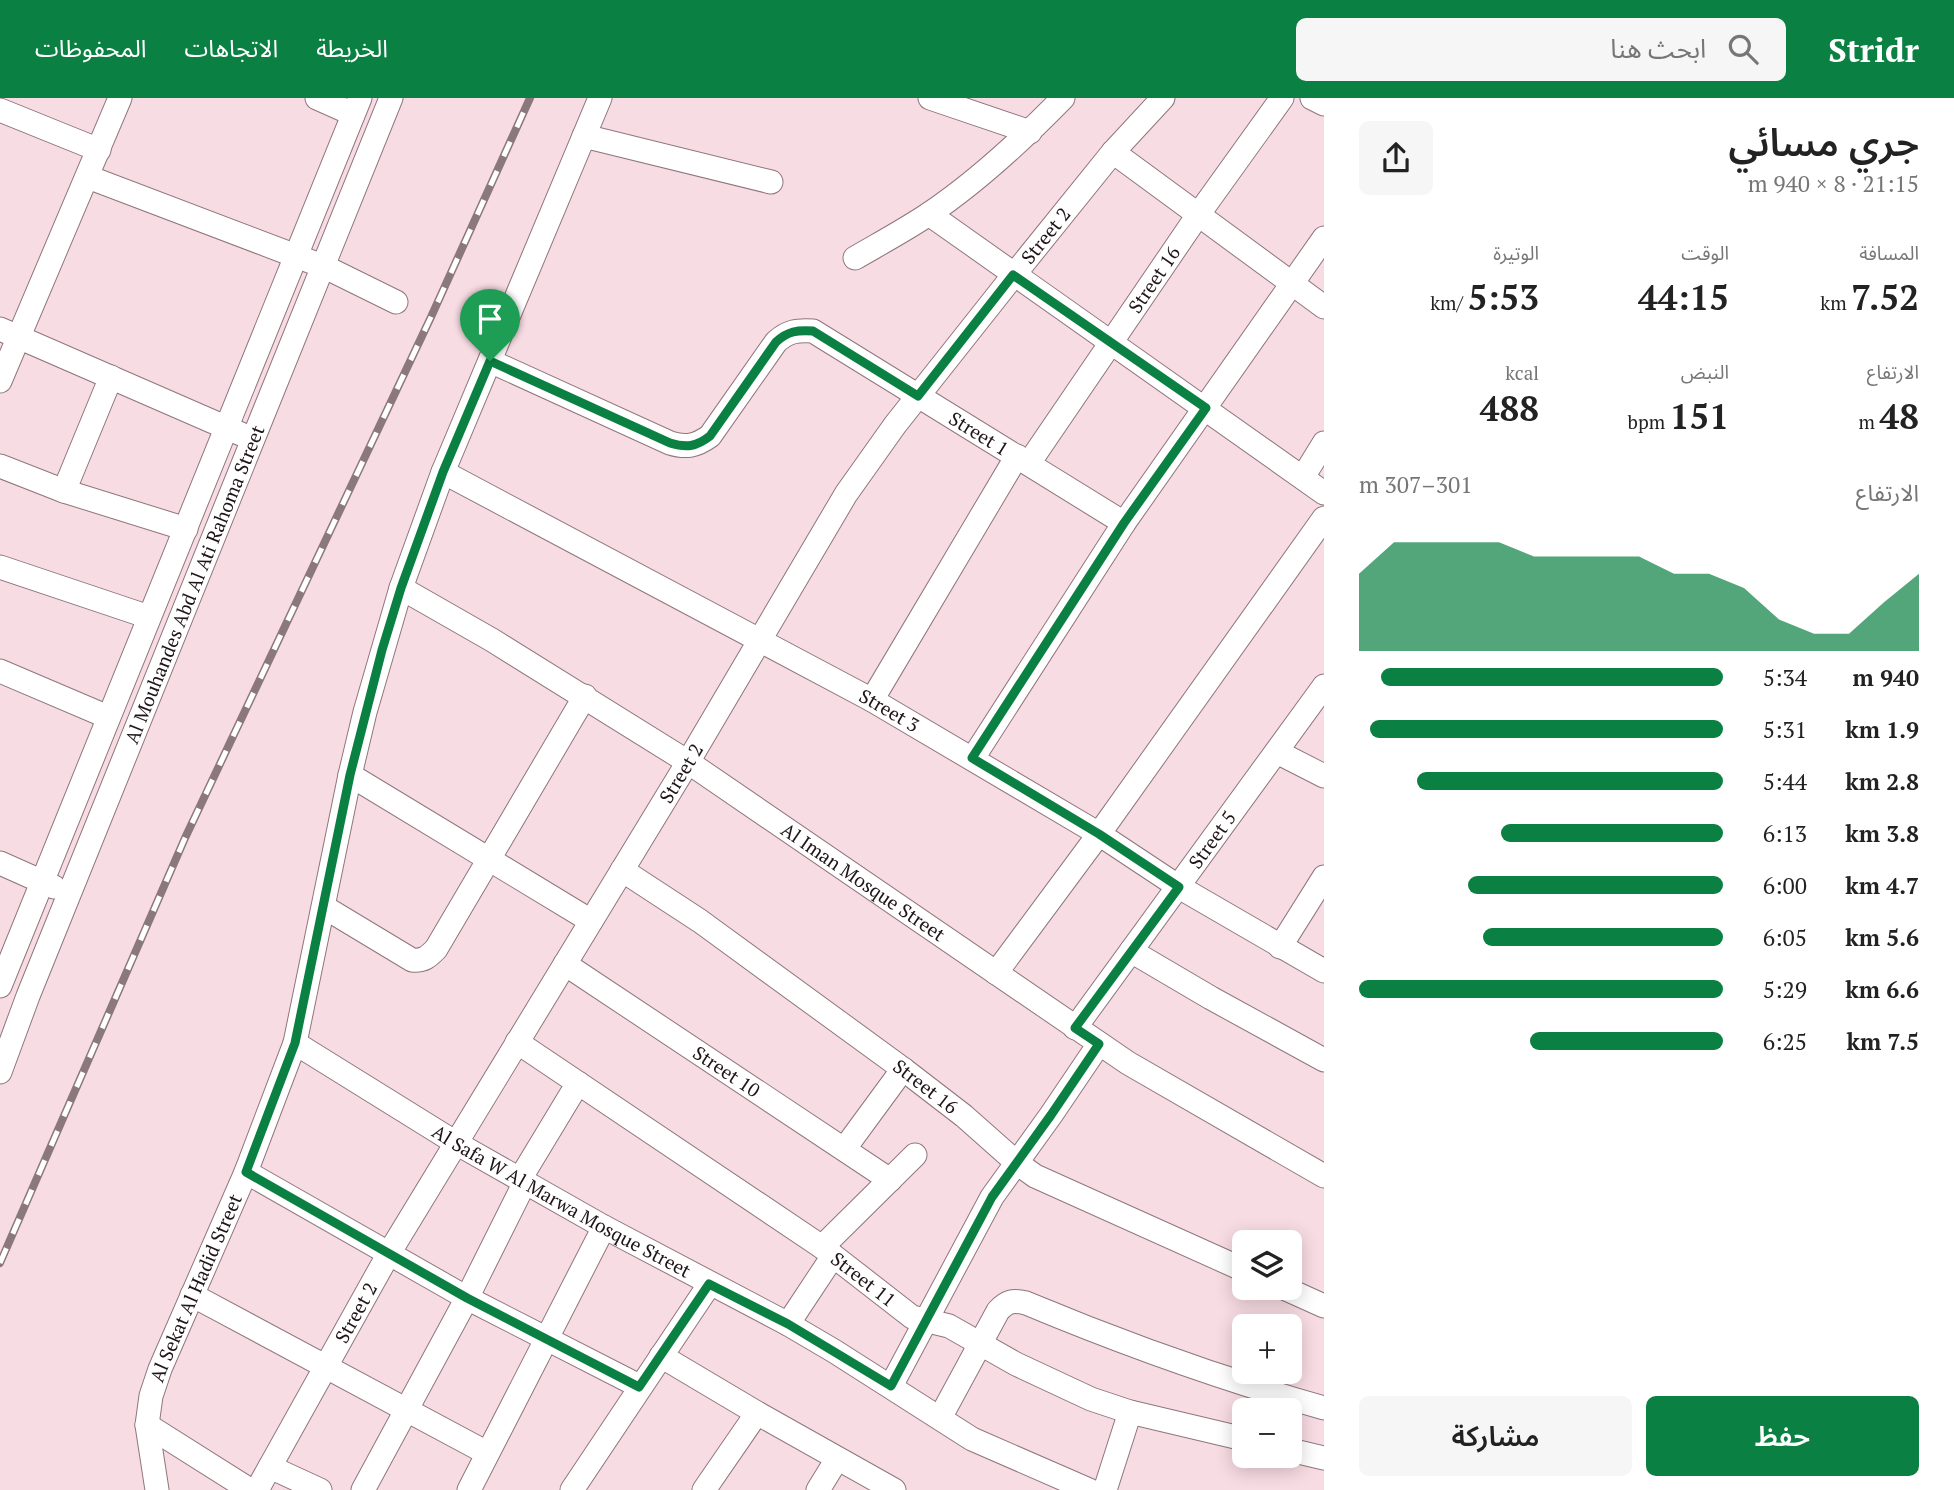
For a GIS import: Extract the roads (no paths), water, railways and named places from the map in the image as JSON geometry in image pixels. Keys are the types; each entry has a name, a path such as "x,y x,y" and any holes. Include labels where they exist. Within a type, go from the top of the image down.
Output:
{"street":[{"path":"0,381 10,333 88,177 120,98"},
{"path":"317,98 356,106"},
{"name":"Al Mouhandes Abd Al Ati Rahoma Street","path":"0,1072 391,98"},
{"name":"Al Sekat Al Hadid Street","path":"157,1490 148,1425 150,1396 246,1172 295,1043 350,775 365,712 401,588 443,472 600,98"},
{"path":"930,98 1030,132"},
{"path":"855,258 929,214 983,173 1030,132 1063,98"},
{"name":"Street 2","path":"257,1490 388,1255 688,762 846,494 870,458 1013,275 1113,152 1163,98"},
{"name":"Street 16","path":"872,699 1023,459 1110,342 1282,98"},
{"path":"1312,98 1324,104"},
{"name":"Al Mouhandes Abd Al Ati Rahoma Street","path":"0,986 356,106"},
{"path":"0,110 99,150"},
{"path":"584,136 771,182"},
{"path":"1113,152 1324,307"},
{"path":"88,177 325,267 396,302"},
{"path":"929,214 1324,493"},
{"path":"972,758 1124,523 1324,238"},
{"name":"Street 1","path":"490,361 684,447 699,444 710,436 776,342 786,333 813,331 1124,523"},
{"path":"10,333 254,440"},
{"path":"64,491 111,377"},
{"path":"1303,478 1324,443"},
{"path":"0,466 64,491 186,529"},
{"name":"Street 3","path":"443,472 872,699 1099,834 1179,887 1324,971"},
{"path":"996,973 1099,834 1324,518"},
{"path":"0,567 149,617"},
{"name":"Al Iman Mosque Street","path":"401,588 585,696 688,762 1075,1028 1160,1083 1324,1176"},
{"path":"0,671 108,717"},
{"name":"Street 5","path":"1075,1028 1324,686"},
{"path":"324,907 412,960 427,958 436,949 585,696"},
{"path":"1277,752 1324,776"},
{"path":"350,775 591,921"},
{"path":"0,863 70,894"},
{"name":"Street 16","path":"622,870 700,921 903,1069 964,1116 1017,1163 1061,1189 1232,1265"},
{"path":"1280,947 1324,877"},
{"path":"1131,951 1324,1060"},
{"name":"Street 10","path":"565,964 890,1180"},
{"name":"Street 11","path":"517,1042 828,1252 907,1314 949,1326 1053,1383 1130,1412 1232,1436"},
{"name":"Al Safa W Al Marwa Mosque Street","path":"295,1043 456,1143 604,1227 788,1324 940,1419 999,1452 1089,1490"},
{"path":"891,1386 973,1228 1099,1044"},
{"path":"845,1149 903,1069"},
{"path":"363,1490 467,1298 523,1181 578,1083"},
{"path":"788,1324 828,1252 915,1155"},
{"path":"246,1172 388,1255 639,1387"},
{"path":"469,1490 604,1227"},
{"path":"572,1490 709,1284"},
{"path":"192,1295 487,1453"},
{"path":"1302,1296 1324,1306"},
{"path":"940,1419 998,1311 1004,1304 1014,1300 1192,1368 1324,1408"},
{"path":"661,1356 894,1490"},
{"path":"1105,1490 1130,1412"},
{"path":"704,1490 757,1413"},
{"path":"148,1425 250,1490"},
{"path":"1302,1453 1324,1458"},
{"path":"817,1490 837,1459"},
{"path":"270,1467 320,1490"}],"railway":[{"path":"0,1263 185,838 431,317 530,98"}]}
